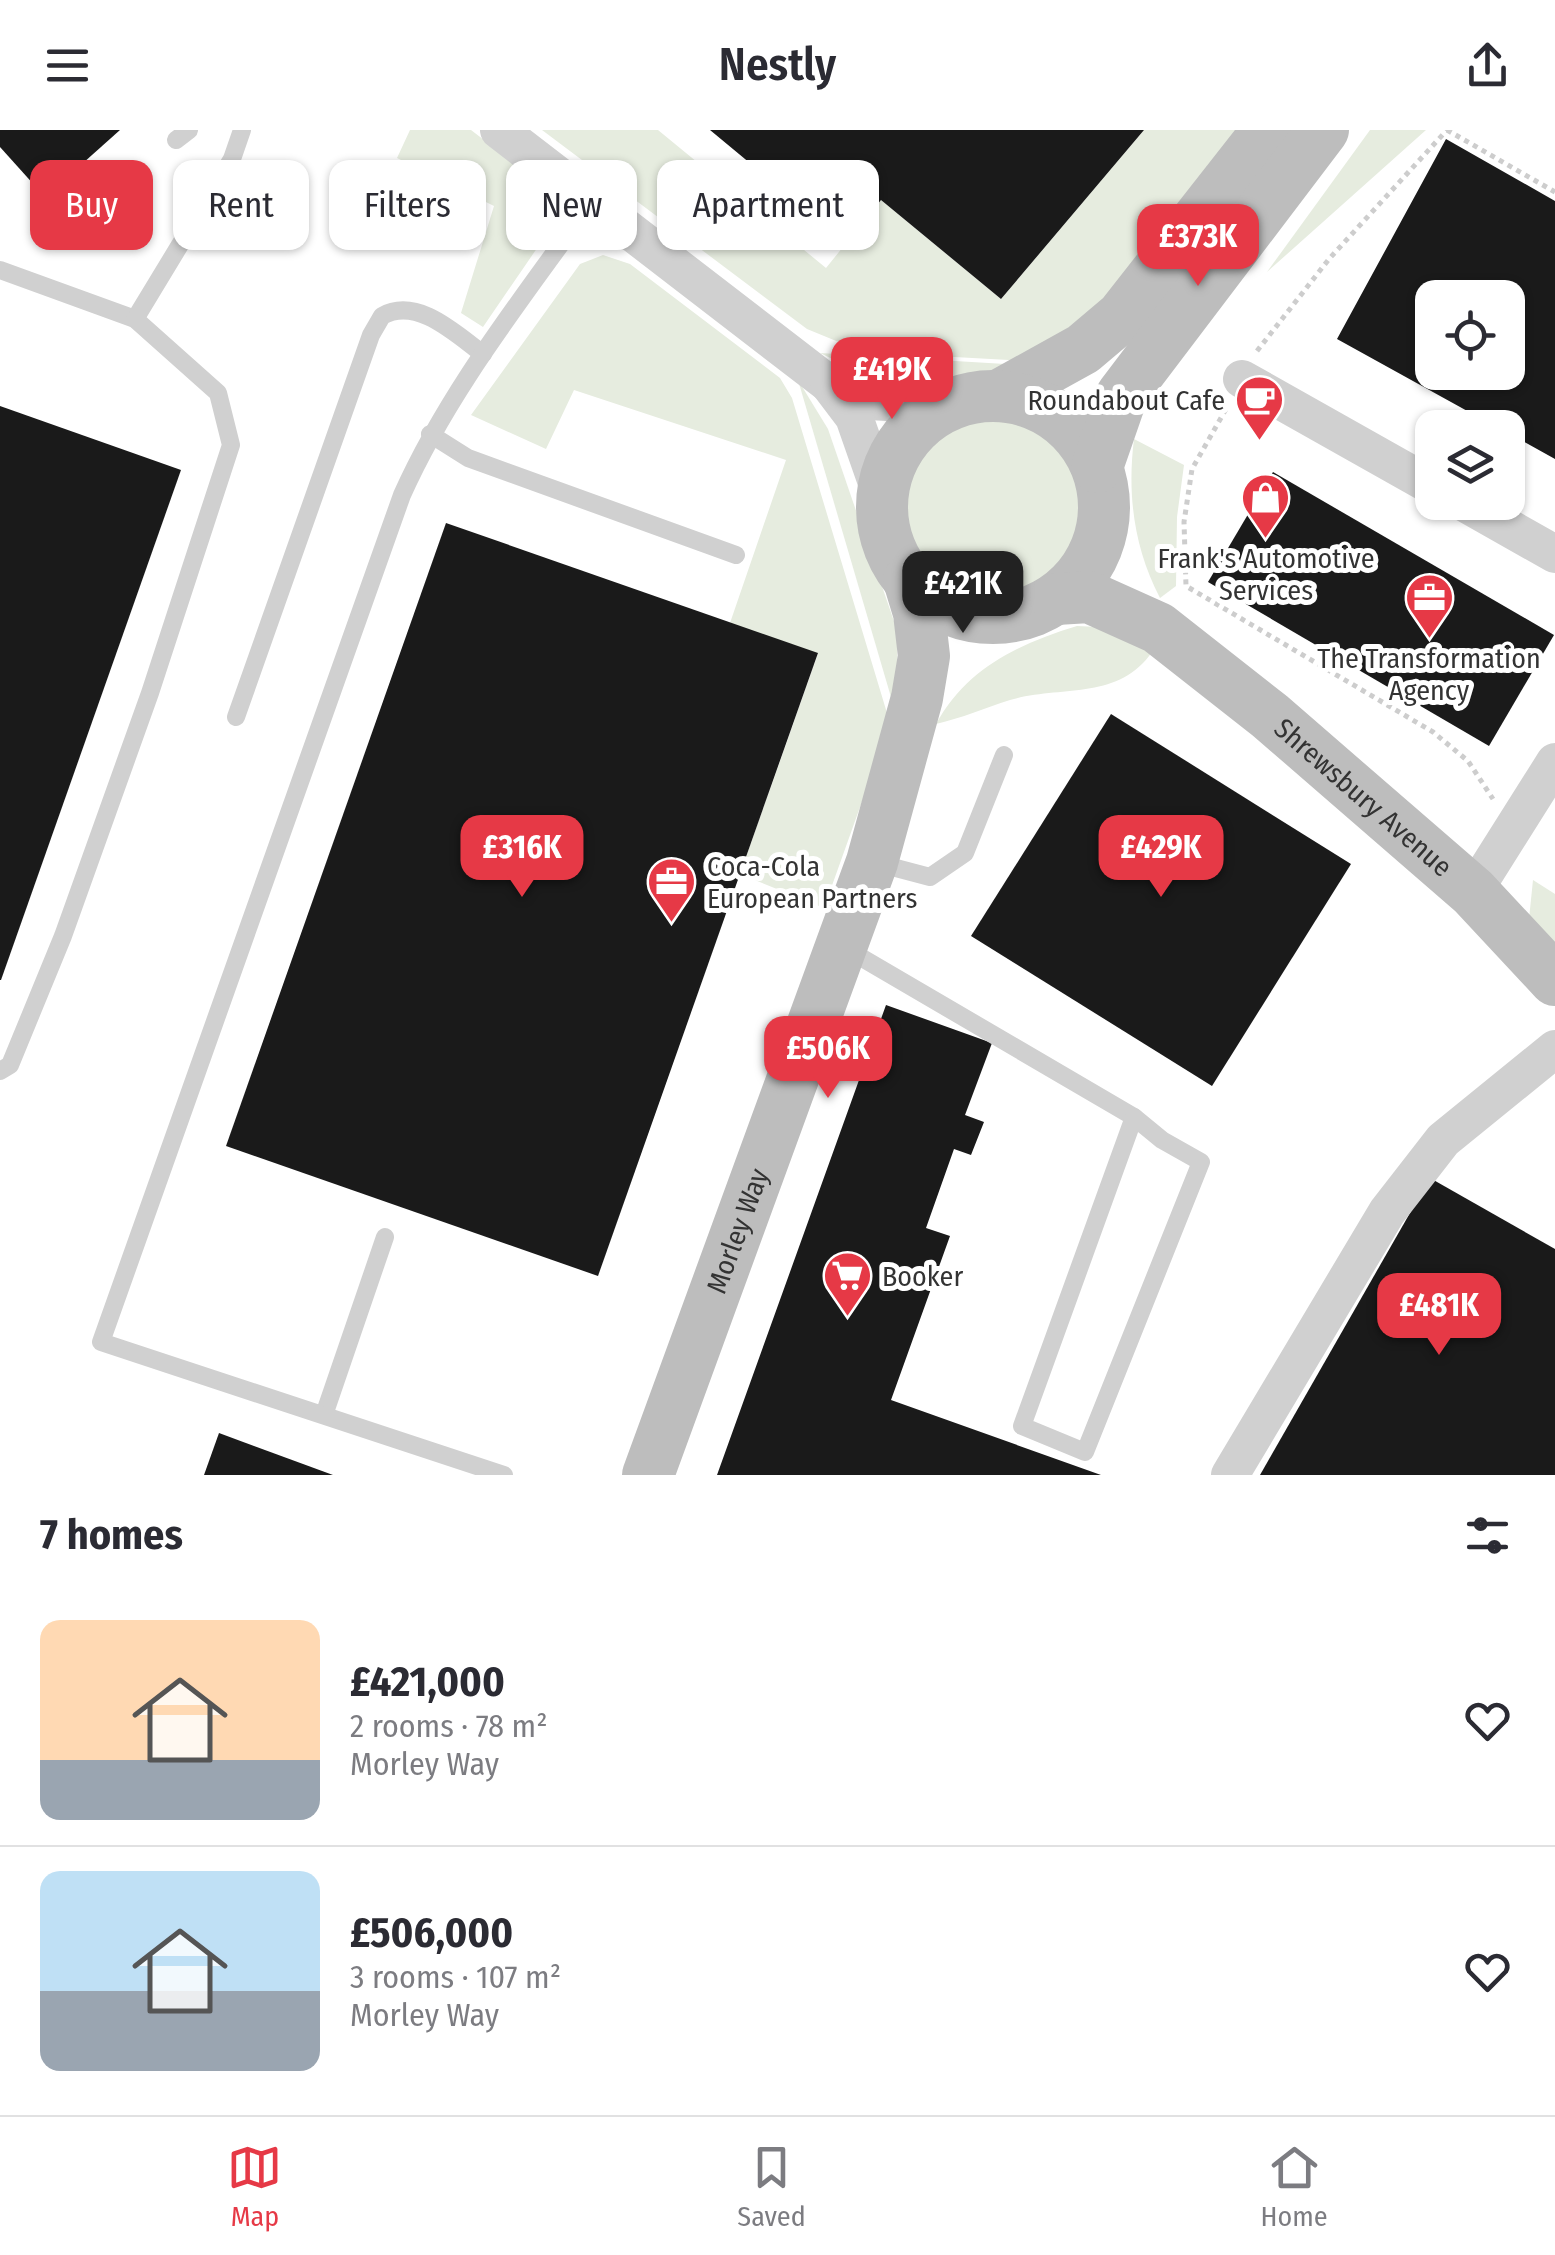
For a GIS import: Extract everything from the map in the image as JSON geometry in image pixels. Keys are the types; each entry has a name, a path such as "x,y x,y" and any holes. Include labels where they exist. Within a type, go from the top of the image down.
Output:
{"street":[{"path":"499,130 537,160"},
{"path":"637,237 829,384 868,401 948,405 1000,396 1083,349 1122,316 1268,130"},
{"path":"829,384 854,417 882,497 884,532 909,580 930,599 956,612 984,618 1034,608 1090,560 1122,395 1323,130"},
{"path":"1242,379 1415,476"},
{"path":"1000,396 1048,410 1086,445 1101,489"},
{"path":"882,497 902,442 922,421 948,405"},
{"name":"Shrewsbury Avenue","path":"1101,489 1112,548 1158,628"},
{"path":"1494,520 1555,554"},
{"name":"Morley Way","path":"648,1475 872,862 917,698 924,656 919,614 909,580"},
{"name":"Shrewsbury Avenue","path":"1034,608 1088,597 1158,628 1270,716 1473,892 1555,980"},
{"name":"Morley Way","path":"917,698 973,634 1034,608"},
{"path":"1473,892 1555,762"},
{"path":"1230,1475 1387,1212 1443,1140 1555,1050"}],"lane":[{"path":"135,318 232,159 242,130"},
{"path":"504,1475 102,1342 402,495 430,434 557,250"},
{"path":"0,270 135,318 218,393 231,445 150,693 63,936 10,1065 0,1071"},
{"path":"236,717 371,335 382,316 394,310 410,310 441,324 483,354"},
{"path":"430,434 468,458 736,555"},
{"path":"872,862 930,877 965,853 1004,755"},
{"path":"840,945 1134,1117 1162,1140 1201,1162 1085,1452 1022,1426 1134,1117"},
{"path":"324,1415 384,1237"}],"path":[{"path":"1499,810 1468,761 1433,732 1186,586 1184,522 1192,468 1265,336 1447,130 1555,192"}],"shaded area":[{"path":"410,130 471,130 510,160 506,160 506,250 536,250 483,327 461,313 480,250 486,250 486,232 494,206 486,202 486,160 397,158"},
{"path":"542,130 658,130 695,160 657,160 657,216 637,201 637,160 582,160"},
{"path":"1144,130 1250,130 1143,266 1029,361 863,352 807,329 702,250 804,250 826,268 841,250 879,250 881,200 1001,299"},
{"path":"1370,130 1426,130 1267,272"},
{"path":"603,255 630,264 780,378 792,398 890,723 824,908 740,874 818,654 730,623 786,460 574,390 546,449 471,415 580,264"},
{"path":"820,353 1023,365 972,377 920,380 868,372"},
{"path":"798,380 828,429 897,630 898,721"},
{"path":"993,414 1029,422 1059,442 1079,472 1087,508 1079,544 1059,574 1029,594 993,602 957,594 927,574 907,544 899,508 907,472 927,442 957,422"},
{"path":"1134,439 1184,465 1177,517 1176,586 1160,598 1144,560 1135,521 1131,480"},
{"path":"1077,626 1099,627 1152,652 1138,668 1106,685 1010,700 936,724 963,688 996,661 1034,641"},
{"path":"1533,880 1555,894 1555,949 1529,919"}],"building":[{"path":"0,130 120,130 86,160 30,160 30,180 0,147"},
{"path":"710,130 1144,130 1001,299 881,200 879,202 879,160 746,160"},
{"path":"1446,139 1555,201 1555,459 1525,442 1525,410 1465,410 1429,390 1525,390 1525,280 1415,280 1415,382 1337,339"},
{"path":"0,406 181,470 1,980 0,980"},
{"path":"1273,472 1554,635 1489,746 1208,582"},
{"path":"446,523 818,653 598,1276 226,1146"},
{"path":"1111,714 1351,864 1212,1086 971,936"},
{"name":"Booker","path":"886,1005 992,1043 965,1115 984,1122 971,1155 954,1149 926,1228 950,1236 891,1400 1101,1475 717,1475"},
{"path":"1430,1178 1555,1249 1555,1475 1260,1475"},
{"path":"219,1433 333,1475 204,1475"}],"place":[{"name":"Roundabout Cafe","path":"1260,442"},
{"name":"Frank's Automotive Services","path":"1266,540"},
{"name":"The Transformation Agency","path":"1429,640"},
{"name":"Coca-Cola European Partners","path":"672,924"},
{"name":"Booker","path":"847,1318"}]}
